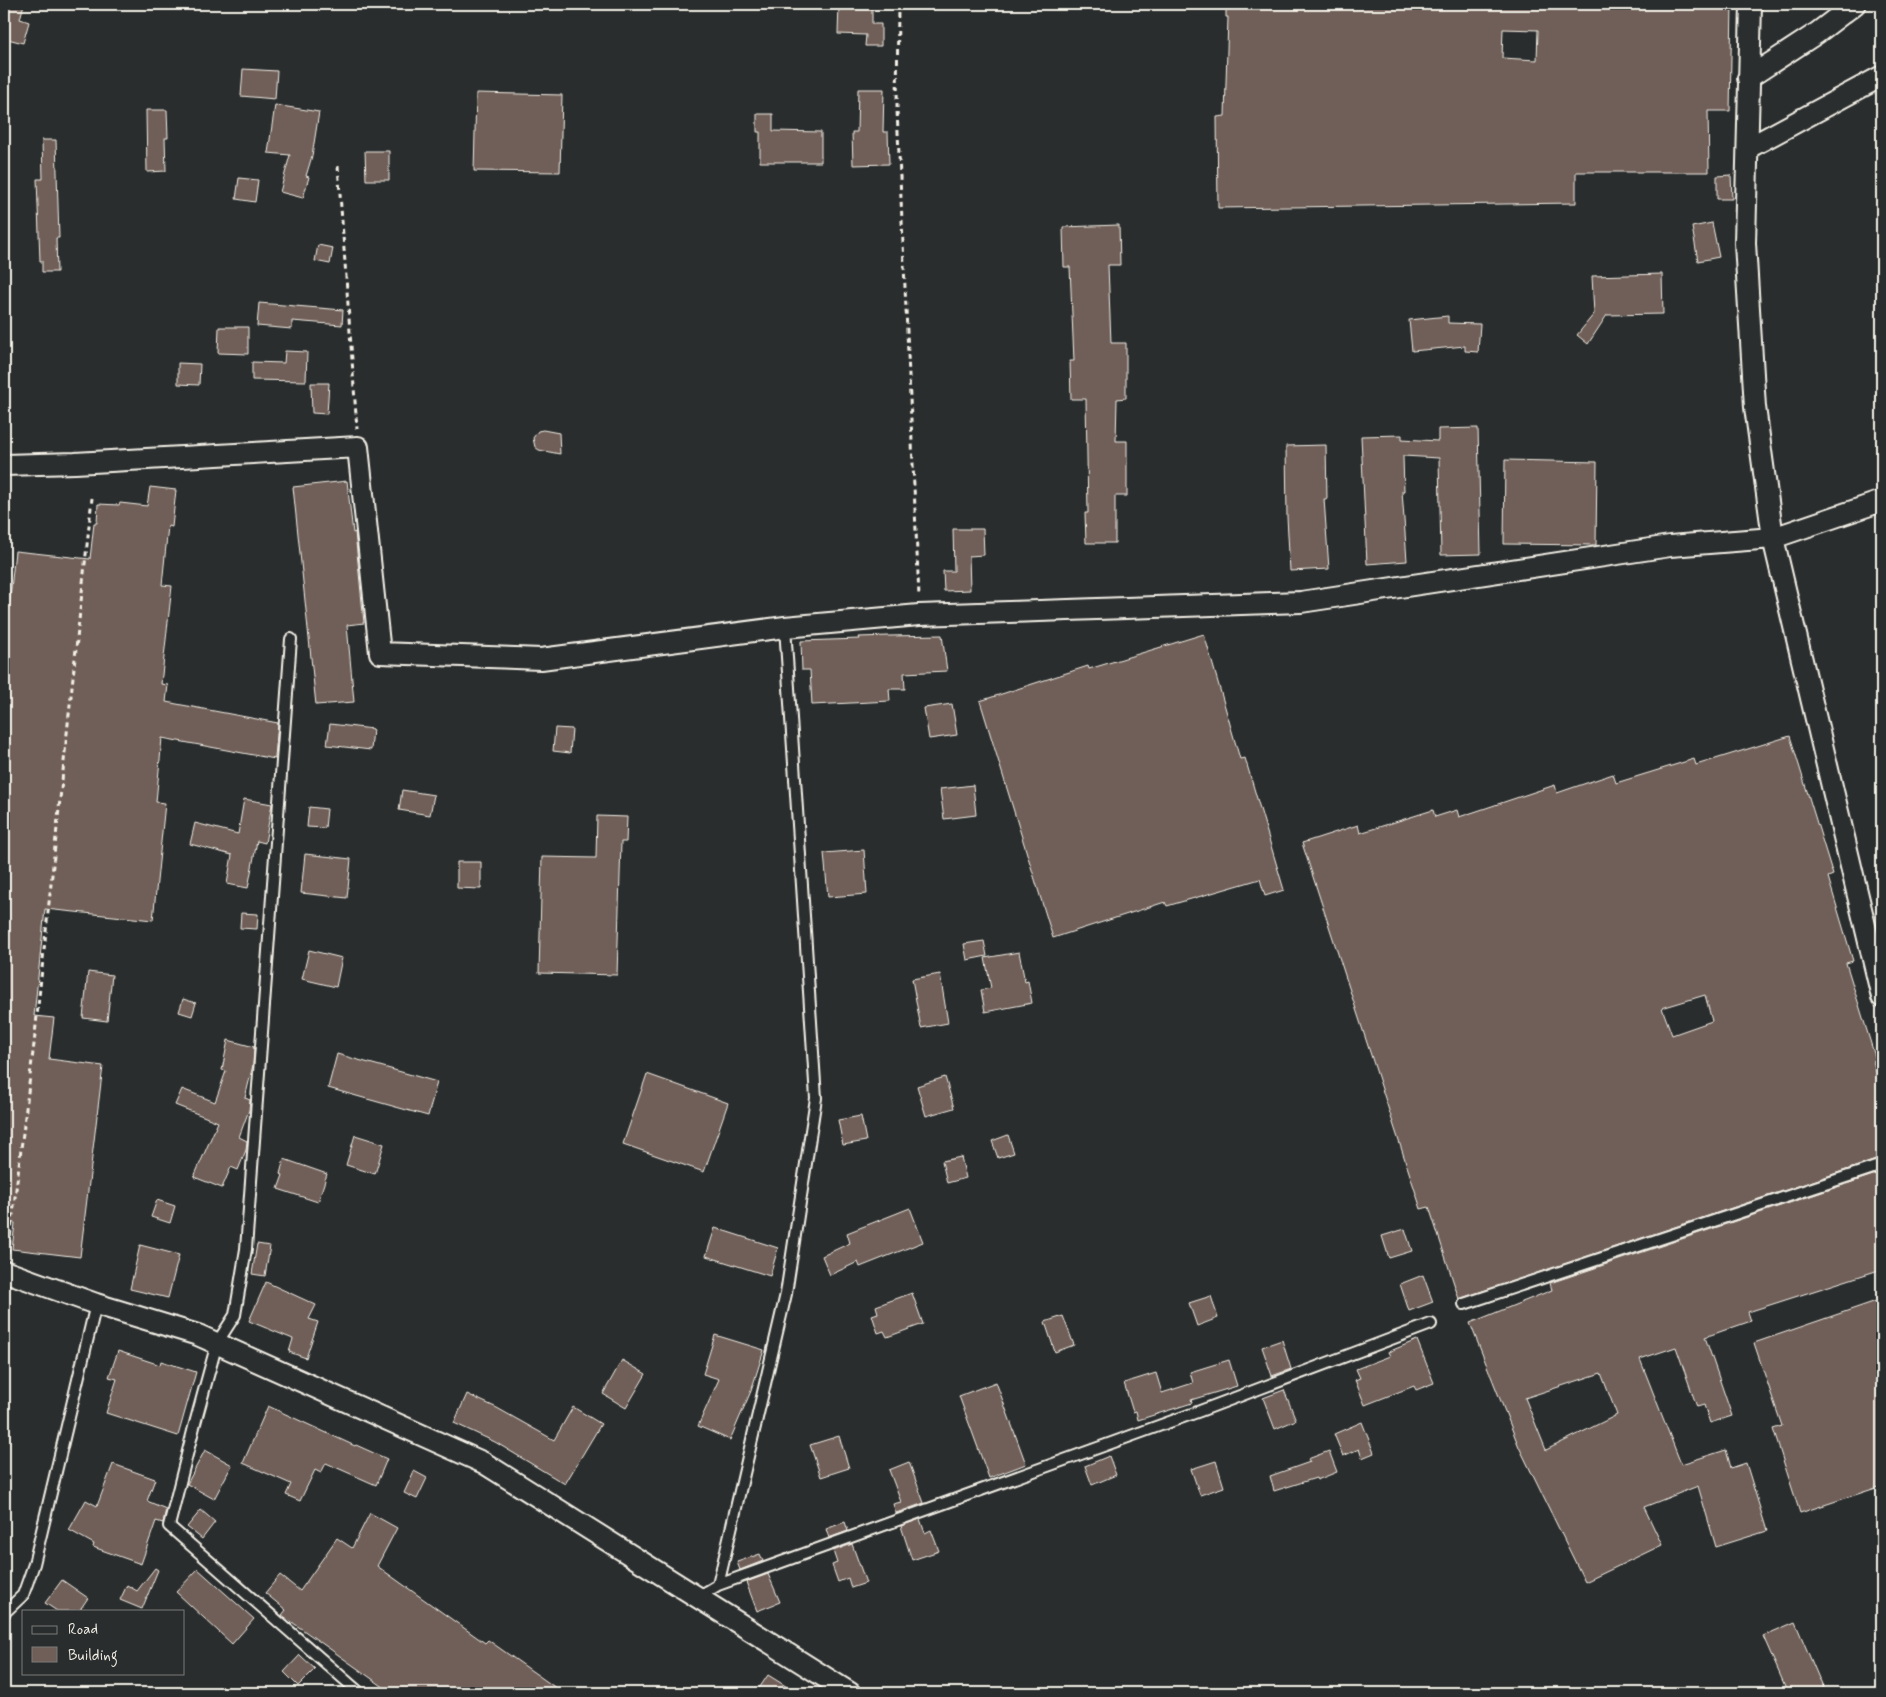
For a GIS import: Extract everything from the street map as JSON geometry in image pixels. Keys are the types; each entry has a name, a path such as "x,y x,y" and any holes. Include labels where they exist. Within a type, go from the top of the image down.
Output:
{"street":[{"path":"1752,4 1748,78 1745,243 1755,407 1773,538 1882,997"},
{"path":"1748,78 1817,33 1855,4"},
{"path":"1748,148 1882,76"},
{"path":"4,465 75,463 358,447 380,653 541,659 785,627 920,615 1301,602 1670,546 1773,538 1882,501"},
{"path":"5,1271 96,1304 198,1335 484,1463 850,1693"}],"lane":[{"path":"718,1585 786,1294 816,1098 785,627"},
{"path":"291,639 256,1140 246,1249 235,1315 217,1343 170,1526 360,1693"},
{"path":"1464,1304 1882,1165"},
{"path":"4,1613 23,1595 34,1564 96,1304"},
{"path":"698,1597 718,1585 1209,1407 1431,1324"}],"path":[{"path":"898,4 897,110 920,615"},
{"path":"338,166 358,447"},
{"path":"5,1271 34,1044 92,498"}],"building":[{"path":"4,4 24,4 20,19 29,22 23,43 4,38"},
{"path":"839,4 872,4 872,24 881,24 881,46 865,46 866,35 838,34"},
{"path":"1226,4 1732,4 1730,111 1708,111 1709,172 1576,172 1576,203 1218,208 1217,117 1225,116 1228,17 1226,17","holes":["1503,29 1538,30 1537,60 1502,58"]},
{"path":"243,69 277,71 275,99 241,96"},
{"path":"858,89 884,89 883,132 888,132 889,164 853,165 852,132 857,132"},
{"path":"476,93 562,95 560,172 474,171"},
{"path":"275,105 319,112 312,156 306,176 309,177 303,198 280,192 290,155 268,153"},
{"path":"146,110 167,110 168,138 165,138 166,171 147,172"},
{"path":"757,114 773,114 773,131 821,132 821,162 760,162 760,132 757,132"},
{"path":"42,140 56,140 59,238 56,238 57,272 42,272 42,261 40,261 37,179 43,179"},
{"path":"365,151 389,151 389,180 366,180"},
{"path":"1731,175 1732,199 1717,199 1717,176"},
{"path":"239,178 258,180 255,202 236,199"},
{"path":"1712,223 1719,257 1698,261 1692,227"},
{"path":"1119,225 1120,265 1108,265 1111,343 1126,343 1126,398 1117,399 1116,441 1127,441 1127,496 1115,496 1115,543 1086,543 1085,513 1088,513 1086,399 1071,399 1070,361 1074,361 1070,267 1064,267 1063,227"},
{"path":"318,245 333,248 330,264 315,261"},
{"path":"1662,274 1663,314 1607,315 1588,344 1577,335 1594,314 1592,276"},
{"path":"259,303 343,310 342,325 292,321 292,329 257,326"},
{"path":"1448,316 1448,323 1480,324 1478,352 1465,351 1465,346 1412,351 1409,320"},
{"path":"219,327 248,327 248,354 218,353"},
{"path":"285,351 307,352 306,381 252,380 252,362 284,363"},
{"path":"178,363 200,364 199,385 178,384"},
{"path":"311,383 329,383 327,414 312,413"},
{"path":"1478,428 1481,554 1441,555 1439,458 1403,456 1404,491 1402,491 1407,561 1367,564 1361,436 1402,435 1402,439 1438,441 1438,429"},
{"path":"538,431 559,433 560,454 539,450 535,447 533,438"},
{"path":"1326,445 1327,499 1324,499 1329,569 1290,571 1286,446"},
{"path":"1505,460 1597,462 1596,545 1504,544"},
{"path":"347,481 353,533 355,532 364,623 347,625 354,702 316,705 293,487"},
{"path":"150,487 176,490 172,527 168,526 162,585 172,586 161,684 168,685 166,702 278,723 275,759 162,738 156,802 165,803 153,920 45,909 34,1016 54,1018 49,1059 103,1066 80,1257 12,1249 15,1223 4,1221 4,655 15,551 90,559 94,523 97,523 98,504 119,505 120,503 147,506"},
{"path":"953,529 983,529 984,555 969,556 970,590 944,591 943,571 954,571"},
{"path":"1204,634 1240,759 1245,758 1284,890 1265,896 1260,879 1167,906 1165,902 1053,938 980,701 1088,666 1089,669"},
{"path":"942,635 947,671 904,673 905,689 889,689 890,701 812,705 810,670 802,670 801,641 860,639 859,637"},
{"path":"952,704 957,735 929,739 924,708"},
{"path":"330,724 373,729 371,750 327,745"},
{"path":"555,728 572,729 570,753 553,751"},
{"path":"1790,736 1833,875 1828,877 1853,961 1846,963 1876,1060 1873,1061 1882,1093 1882,1158 1459,1299 1429,1207 1421,1209 1302,843 1358,825 1360,833 1433,810 1435,817 1457,810 1459,817 1555,785 1557,793 1613,774 1616,783 1694,759 1696,765","holes":["1705,995 1712,1021 1672,1035 1662,1008"]},
{"path":"973,785 976,815 944,819 940,789"},
{"path":"402,790 434,795 430,815 399,810"},
{"path":"244,799 272,804 265,843 257,841 248,888 227,884 232,855 190,844 195,823 238,834"},
{"path":"309,807 327,809 325,828 307,827"},
{"path":"597,816 627,817 626,842 621,842 617,975 539,973 542,857 596,858"},
{"path":"864,850 867,894 828,897 824,853"},
{"path":"305,854 351,859 347,898 301,893"},
{"path":"457,862 481,862 481,889 457,888"},
{"path":"241,913 258,914 257,929 240,928"},
{"path":"984,941 987,956 967,960 964,944"},
{"path":"309,950 342,958 336,987 302,979"},
{"path":"1019,952 1025,982 1028,981 1032,1003 985,1012 981,990 991,988 985,958"},
{"path":"88,972 112,975 107,1021 83,1018"},
{"path":"940,974 948,1023 921,1028 912,979"},
{"path":"183,999 196,1003 192,1016 179,1012"},
{"path":"228,1040 254,1047 253,1065 245,1098 250,1100 249,1110 239,1137 247,1141 246,1150 238,1170 231,1167 222,1188 194,1177 218,1122 175,1105 182,1089 215,1102 226,1071 222,1070"},
{"path":"337,1054 437,1082 428,1116 328,1088"},
{"path":"647,1074 728,1103 704,1172 623,1144"},
{"path":"945,1077 954,1108 926,1116 917,1086"},
{"path":"861,1116 866,1141 843,1145 838,1120"},
{"path":"355,1135 384,1144 375,1174 346,1165"},
{"path":"1008,1135 1014,1153 998,1158 992,1141"},
{"path":"961,1157 966,1178 947,1183 942,1161"},
{"path":"284,1159 327,1174 318,1202 278,1189 283,1175 280,1174"},
{"path":"1882,1172 1882,1269 1748,1312 1751,1321 1705,1337 1732,1416 1710,1423 1704,1405 1697,1407 1676,1347 1640,1359 1681,1464 1726,1450 1731,1468 1746,1463 1767,1531 1716,1547 1698,1486 1644,1507 1662,1545 1585,1582 1519,1447 1470,1323 1552,1290 1550,1283","holes":["1601,1373 1617,1415 1546,1450 1525,1398"]},
{"path":"157,1200 175,1206 170,1223 151,1217"},
{"path":"910,1208 923,1242 860,1267 858,1262 830,1275 822,1256 850,1243 847,1233"},
{"path":"715,1228 778,1248 770,1276 706,1256"},
{"path":"1405,1229 1412,1251 1389,1258 1382,1236"},
{"path":"257,1244 270,1246 265,1276 252,1274"},
{"path":"140,1245 179,1255 168,1298 130,1289"},
{"path":"1423,1275 1433,1302 1409,1311 1400,1284"},
{"path":"266,1282 316,1305 309,1319 318,1322 306,1358 289,1352 293,1339 249,1321"},
{"path":"912,1293 923,1324 887,1337 884,1331 878,1333 872,1315 878,1313 876,1306"},
{"path":"1211,1296 1218,1318 1197,1326 1189,1303"},
{"path":"1882,1299 1882,1486 1800,1513 1773,1429 1782,1426 1754,1343"},
{"path":"1063,1316 1074,1345 1055,1352 1045,1322"},
{"path":"715,1335 764,1350 751,1391 730,1440 698,1426 719,1379 703,1374"},
{"path":"1282,1340 1291,1369 1272,1376 1262,1347"},
{"path":"1417,1340 1434,1383 1416,1390 1414,1386 1365,1405 1355,1380 1360,1378 1356,1369 1390,1356 1388,1352"},
{"path":"118,1351 160,1365 161,1361 196,1372 178,1436 106,1413 117,1379 109,1377"},
{"path":"622,1360 646,1374 626,1408 603,1394"},
{"path":"1229,1360 1237,1386 1191,1400 1192,1403 1138,1420 1136,1411 1133,1412 1124,1383 1156,1373 1162,1393 1193,1383 1190,1372"},
{"path":"996,1382 1026,1464 989,1478 959,1396"},
{"path":"1284,1390 1296,1420 1275,1429 1263,1398"},
{"path":"467,1394 497,1408 554,1440 573,1407 601,1424 565,1484 495,1442 454,1423"},
{"path":"268,1406 387,1459 376,1485 326,1463 321,1473 315,1470 300,1501 286,1495 291,1484 243,1463"},
{"path":"1362,1422 1374,1453 1362,1458 1359,1449 1343,1456 1334,1434"},
{"path":"839,1436 849,1468 821,1477 810,1445"},
{"path":"205,1450 232,1465 214,1499 187,1484"},
{"path":"1329,1451 1337,1472 1317,1480 1316,1478 1274,1491 1270,1476 1310,1462 1308,1459"},
{"path":"1109,1456 1116,1475 1092,1485 1085,1466"},
{"path":"1216,1461 1224,1487 1200,1495 1191,1469"},
{"path":"909,1462 924,1503 896,1513 893,1504 901,1502 889,1470"},
{"path":"113,1464 155,1479 147,1501 166,1509 163,1523 156,1521 141,1564 93,1547 94,1544 69,1530 86,1500 97,1506"},
{"path":"414,1471 427,1478 417,1499 404,1493"},
{"path":"201,1510 215,1522 202,1539 187,1527"},
{"path":"370,1513 397,1528 377,1566 485,1643 488,1640 563,1693 392,1693 282,1615 286,1610 265,1593 280,1575 300,1591 337,1538 352,1548"},
{"path":"920,1519 925,1533 931,1530 939,1551 912,1560 901,1526"},
{"path":"845,1522 848,1531 829,1538 826,1529"},
{"path":"852,1544 866,1583 851,1588 848,1578 838,1582 832,1565 837,1563 833,1551"},
{"path":"760,1554 763,1561 740,1570 737,1562"},
{"path":"155,1568 158,1570 142,1609 120,1600 127,1585 137,1591"},
{"path":"198,1569 254,1619 232,1644 176,1592"},
{"path":"768,1574 780,1602 757,1611 746,1582"},
{"path":"62,1580 88,1598 80,1610 56,1610 45,1603"},
{"path":"1795,1622 1824,1690 1817,1693 1788,1693 1763,1636"},
{"path":"300,1655 315,1669 298,1686 284,1672"},
{"path":"768,1675 797,1693 756,1693"}]}
